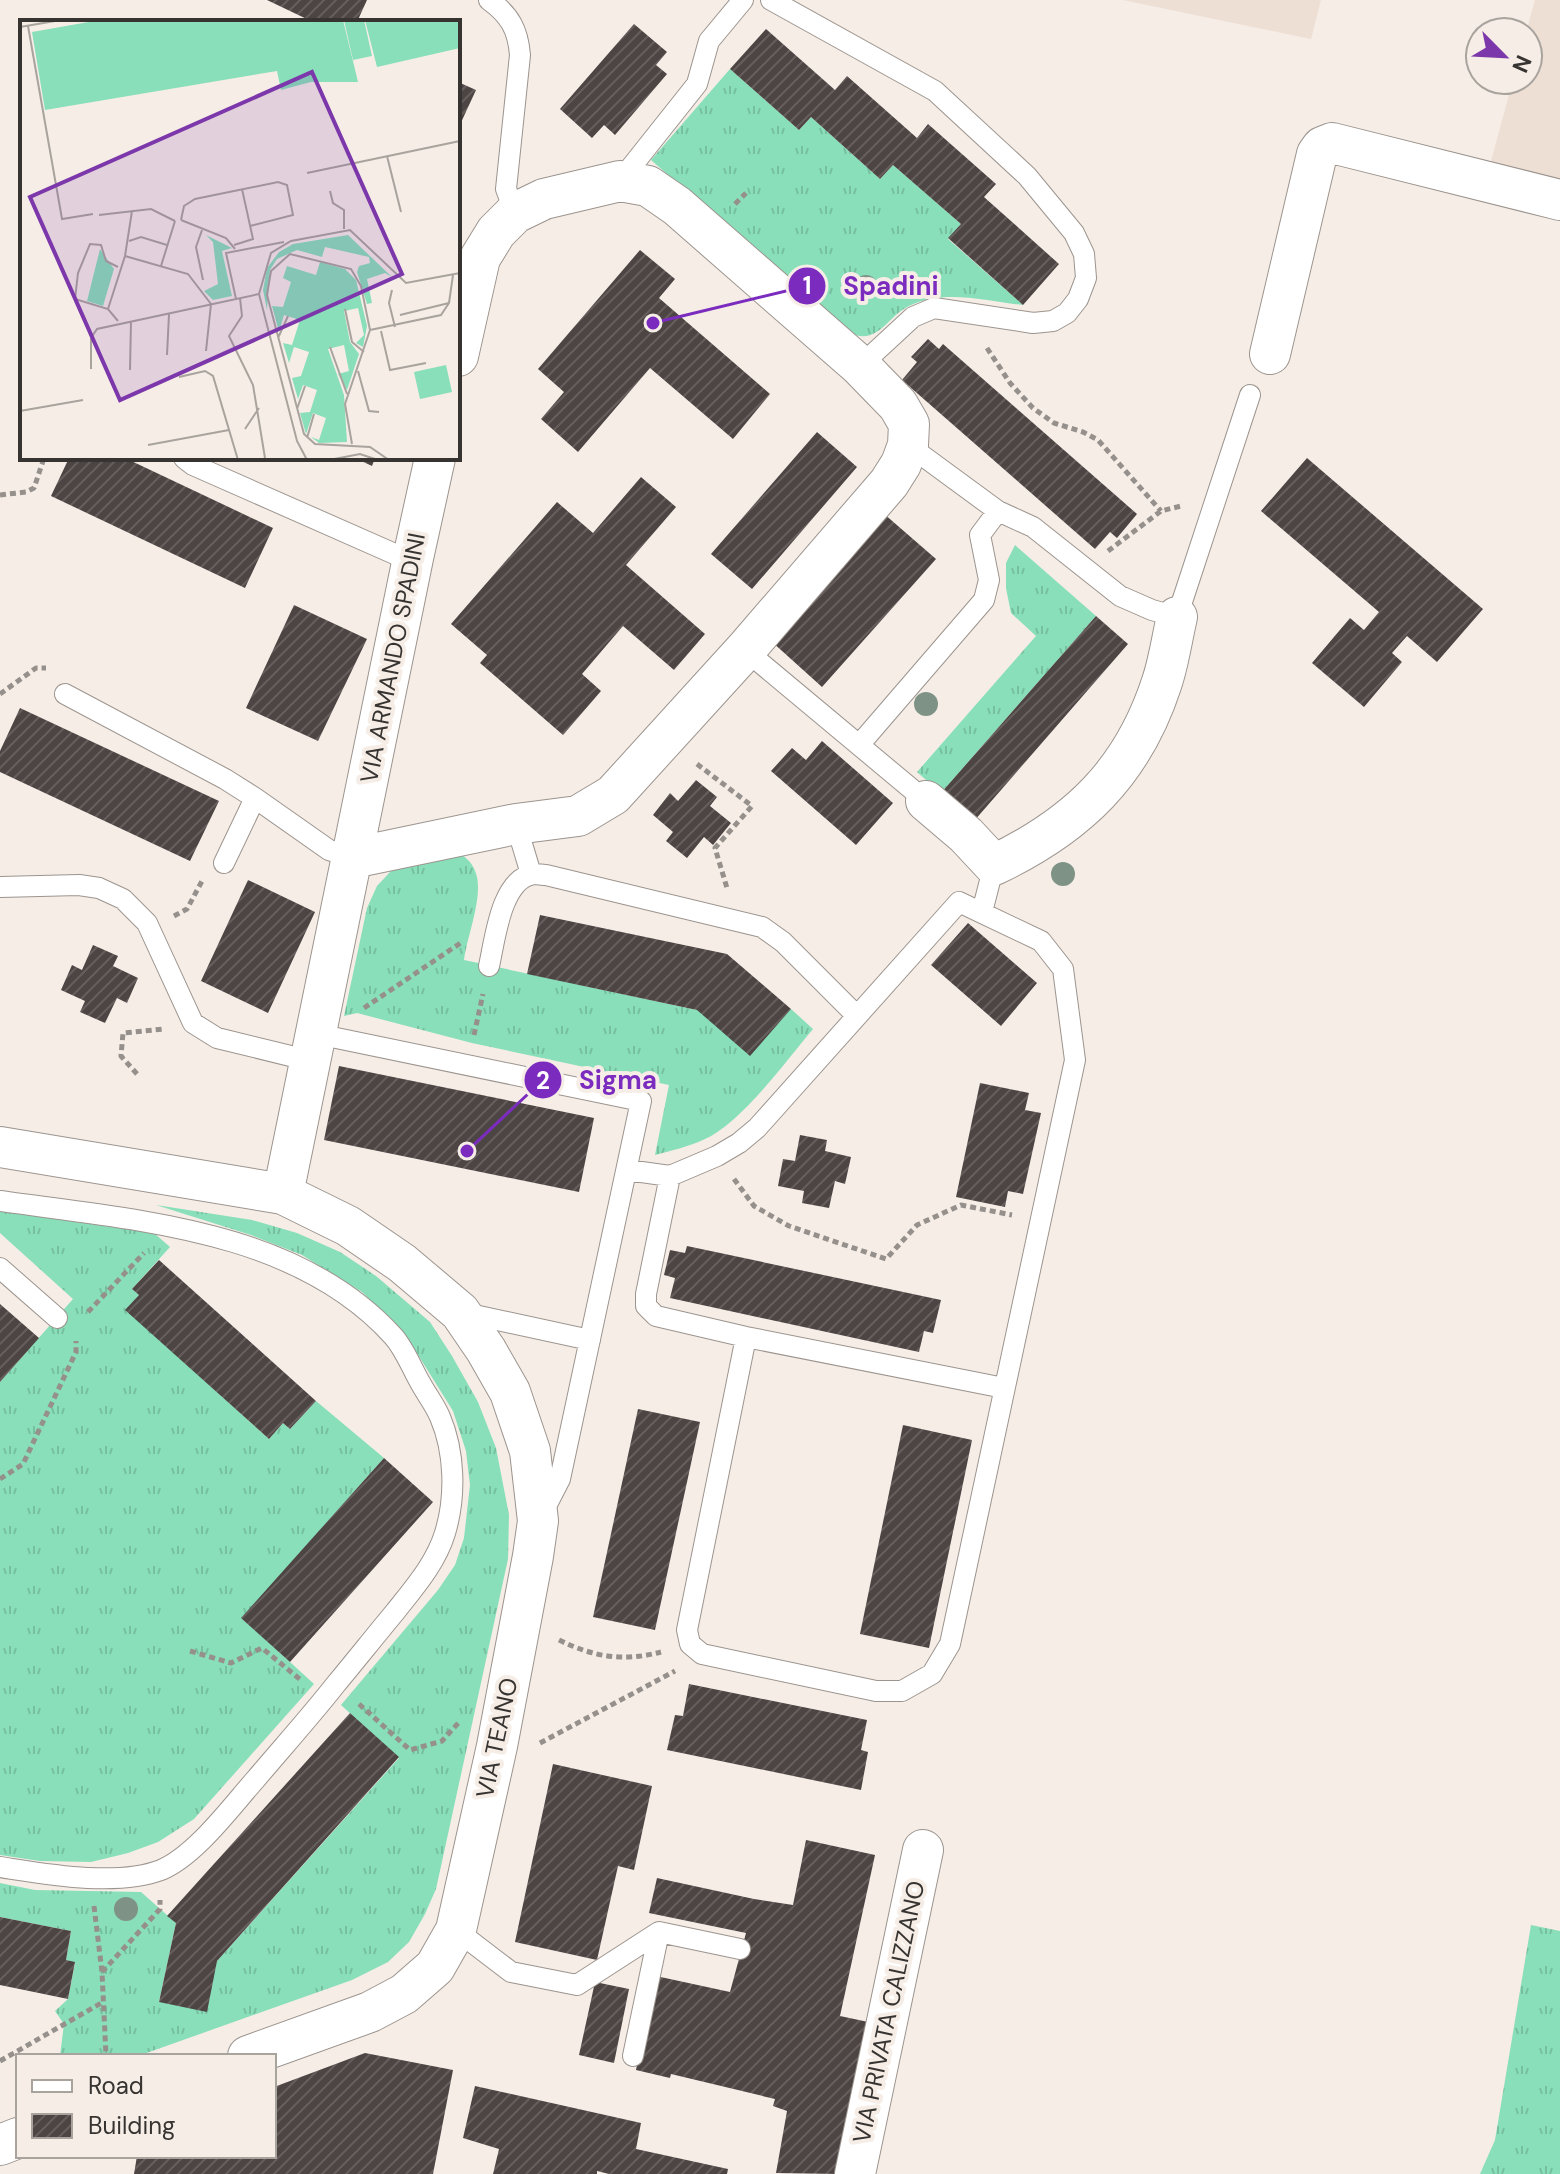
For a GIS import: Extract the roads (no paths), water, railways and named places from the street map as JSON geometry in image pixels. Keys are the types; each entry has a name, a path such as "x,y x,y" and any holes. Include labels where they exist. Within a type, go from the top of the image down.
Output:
{"street":[{"path":"1270,354 1317,154 1322,147 1332,143 1560,200"},
{"path":"353,858 516,824 578,816 613,795 745,650 889,483 908,445 909,424 898,405 860,366 677,206 648,186 620,181 544,199 515,213 496,232 480,258 464,296 460,336"},
{"name":"VIA ARMANDO SPADINI","path":"283,1194 435,460"},
{"path":"926,801 966,835 994,865 1018,854 1064,823 1088,805 1115,775 1136,742 1164,679 1177,617"},
{"path":"0,1147 283,1194 348,1226 402,1263 460,1312"},
{"name":"VIA TEANO","path":"254,2054 370,2012 404,1994 435,1967 456,1930 499,1734 538,1521 530,1451 510,1392 460,1312"},
{"name":"VIA PRIVATA CALIZZANO","path":"855,2174 923,1850"}],"lane":[{"path":"489,0 510,21 518,36 520,55 506,189 515,213"},
{"path":"620,181 697,84 709,41 743,0"},
{"path":"771,0 935,91 1027,176 1074,233 1084,254 1086,278 1078,299 1067,313 1053,321 1033,323 934,308 913,317 860,366"},
{"path":"908,445 998,511 1033,527 1120,596 1177,617 1250,395"},
{"path":"187,460 397,555 413,558"},
{"path":"859,745 984,600 989,580 980,535 998,511"},
{"path":"745,650 926,801"},
{"path":"65,694 225,779 329,850 353,858"},
{"path":"224,863 255,798"},
{"path":"516,824 531,874"},
{"path":"982,912 994,865"},
{"path":"489,966 505,900 515,884 531,874 762,927 783,942 857,1016"},
{"path":"0,887 79,885 99,888 123,899 147,923 193,1023 217,1038 467,1065 641,1101 560,1479 538,1521"},
{"path":"627,1170 670,1176 739,1143 757,1128 959,902 1041,941 1063,969 1075,1060 950,1644 932,1674 902,1691 876,1691 696,1649 687,1630 746,1337"},
{"path":"670,1176 646,1294 646,1306 656,1316 1004,1388"},
{"path":"0,1201 155,1223 252,1247 300,1266 357,1301 396,1338 440,1417 453,1484 445,1535 420,1582 211,1831 179,1860 160,1870 125,1877 91,1878 0,1867"},
{"path":"0,1268 66,1322"},
{"path":"460,1312 590,1340"},
{"path":"456,1930 511,1972 577,1985 659,1932 740,1949"},
{"path":"633,2056 659,1932"}],"place":[{"name":"Spadini","path":"653,323"},
{"name":"Sigma","path":"467,1151"}]}
